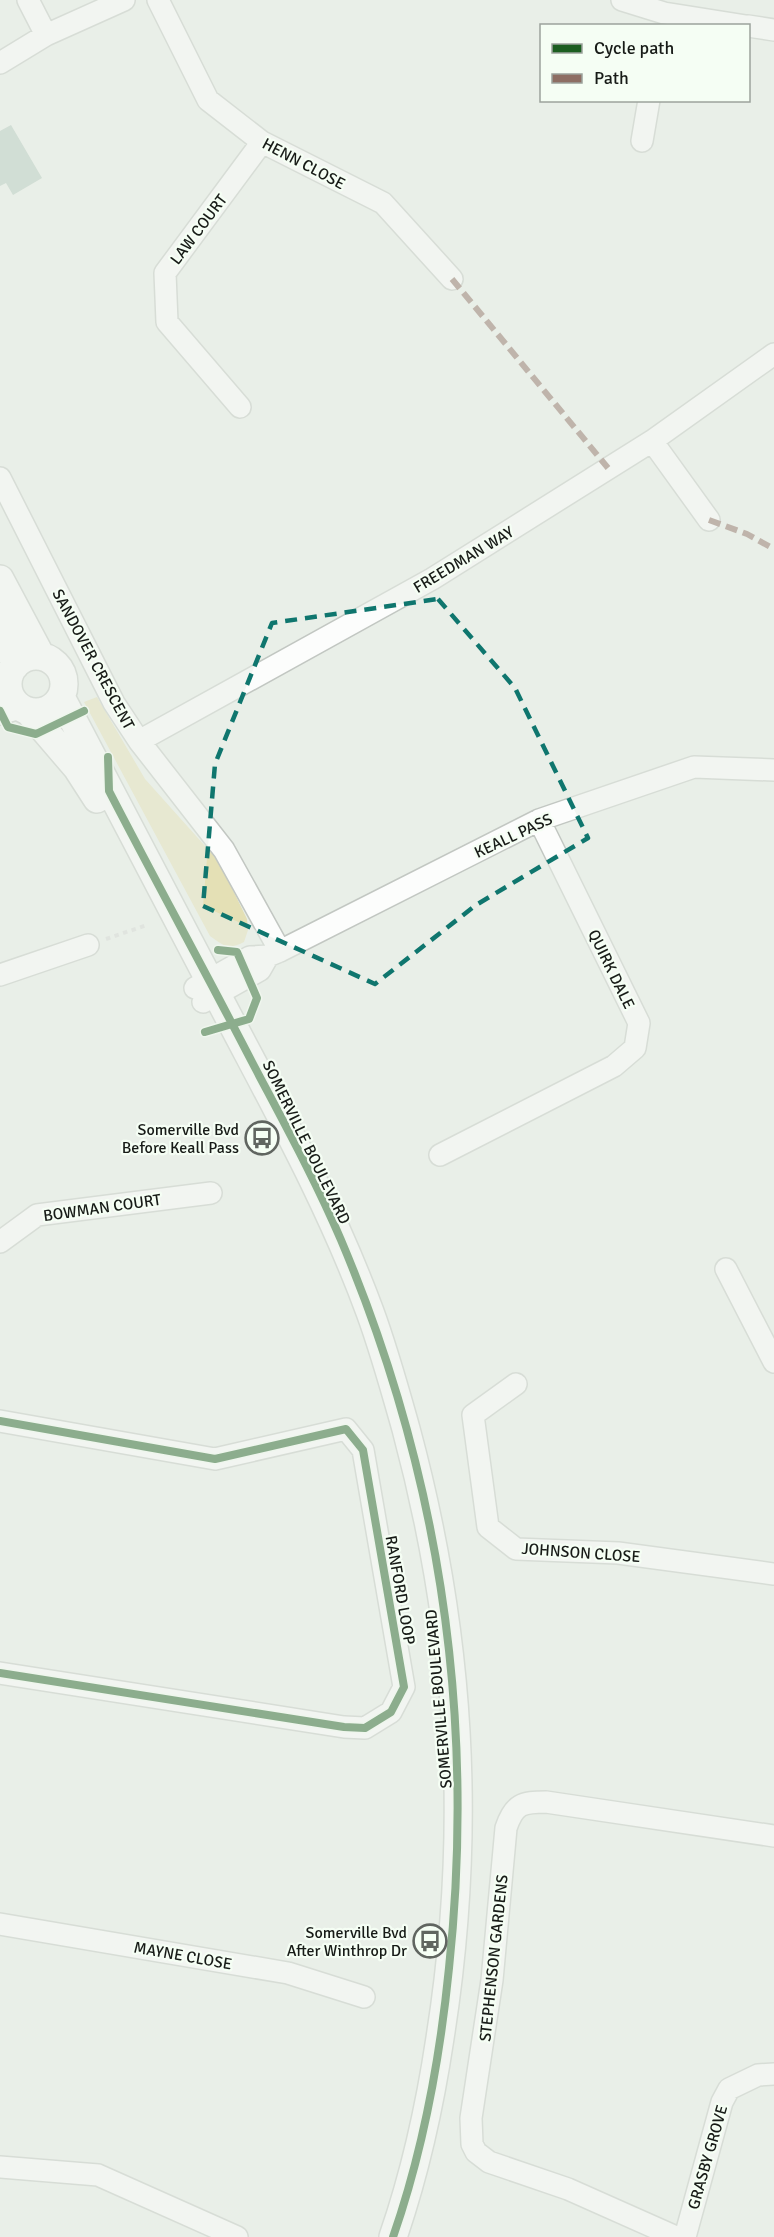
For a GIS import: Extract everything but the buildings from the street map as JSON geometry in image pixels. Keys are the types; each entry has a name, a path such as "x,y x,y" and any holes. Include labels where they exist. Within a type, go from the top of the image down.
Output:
{"main road":[{"path":"0,579 41,656"},
{"path":"0,620 8,636 7,679 16,711 47,710 61,697 63,689 61,671 49,659 41,656 31,656 22,660 7,679"},
{"name":"SOMERVILLE BOULEVARD","path":"61,697 137,844 207,992 250,1091 306,1204 359,1328 405,1479 432,1622 439,1697 444,1813 442,1891 436,1957 416,2089 404,2144 377,2237"},
{"name":"SOMERVILLE BOULEVARD","path":"16,711 77,768 299,1150 340,1238 370,1312 393,1382 427,1512 451,1651 459,1785 453,1929 446,2002 434,2080 418,2153 393,2237"}],"street":[{"path":"28,0 46,35"},
{"path":"0,63 46,35 123,0"},
{"name":"HENN CLOSE","path":"158,0 208,100 262,142 383,203 452,279"},
{"path":"622,0 663,19 723,24"},
{"path":"750,26 774,30"},
{"path":"642,141 649,102"},
{"name":"LAW COURT","path":"240,407 167,322 165,273 262,142"},
{"name":"FREEDMAN WAY","path":"139,741 432,579 652,441 774,354"},
{"path":"652,441 710,520"},
{"name":"SANDOVER CRESCENT","path":"0,478 114,703 139,741 224,850 274,953"},
{"name":"KEALL PASS","path":"207,992 250,957 274,953 539,820 694,767 774,770"},
{"name":"QUIRK DALE","path":"440,1155 614,1066 635,1048 639,1023 539,820"},
{"path":"0,975 88,945"},
{"name":"BOWMAN COURT","path":"0,1242 37,1215 211,1193"},
{"path":"726,1269 774,1362"},
{"name":"JOHNSON CLOSE","path":"516,1384 473,1415 488,1527 516,1549 618,1553 774,1574"},
{"name":"RANFORD LOOP","path":"0,1421 214,1459 346,1429 363,1450 404,1687 391,1712 364,1728 0,1673"},
{"name":"STEPHENSON GARDENS","path":"676,2237 568,2189 489,2162 476,2152 472,2144 471,2118 492,1980 506,1828 511,1813 518,1806 537,1802 774,1836"},
{"name":"MAYNE CLOSE","path":"0,1924 288,1973 364,1997"},
{"name":"GRASBY GROVE","path":"685,2237 722,2102 729,2089 758,2075 774,2074"},
{"path":"0,2167 98,2175 237,2237"}],"path":[{"path":"88,945 147,924"}],"highlighted area":[{"path":"438,599 515,688 588,838 476,905 375,984 203,906 215,764 272,623"}],"shaded area":[{"path":"97,697 145,779 214,856 247,919 248,930 244,942 226,946 210,936 84,702"}],"marked path":[{"path":"452,279 608,468"},
{"path":"709,520 747,534 774,549"}],"cycle path":[{"path":"0,711 8,727 36,734 84,711"},
{"path":"108,757 109,791 298,1150 341,1240 375,1328 403,1417 426,1506 442,1597 453,1688 457,1780 456,1874 441,2036 422,2138 393,2237"},
{"path":"205,1032 249,1019 257,998 237,952 218,950"},
{"path":"0,1421 215,1459 346,1429 363,1450 404,1687 391,1712 365,1728 344,1727 0,1673"}],"place":[{"name":"Somerville Bvd Before Keall Pass","path":"262,1138"},
{"name":"Somerville Bvd After Winthrop Dr","path":"430,1941"}]}
